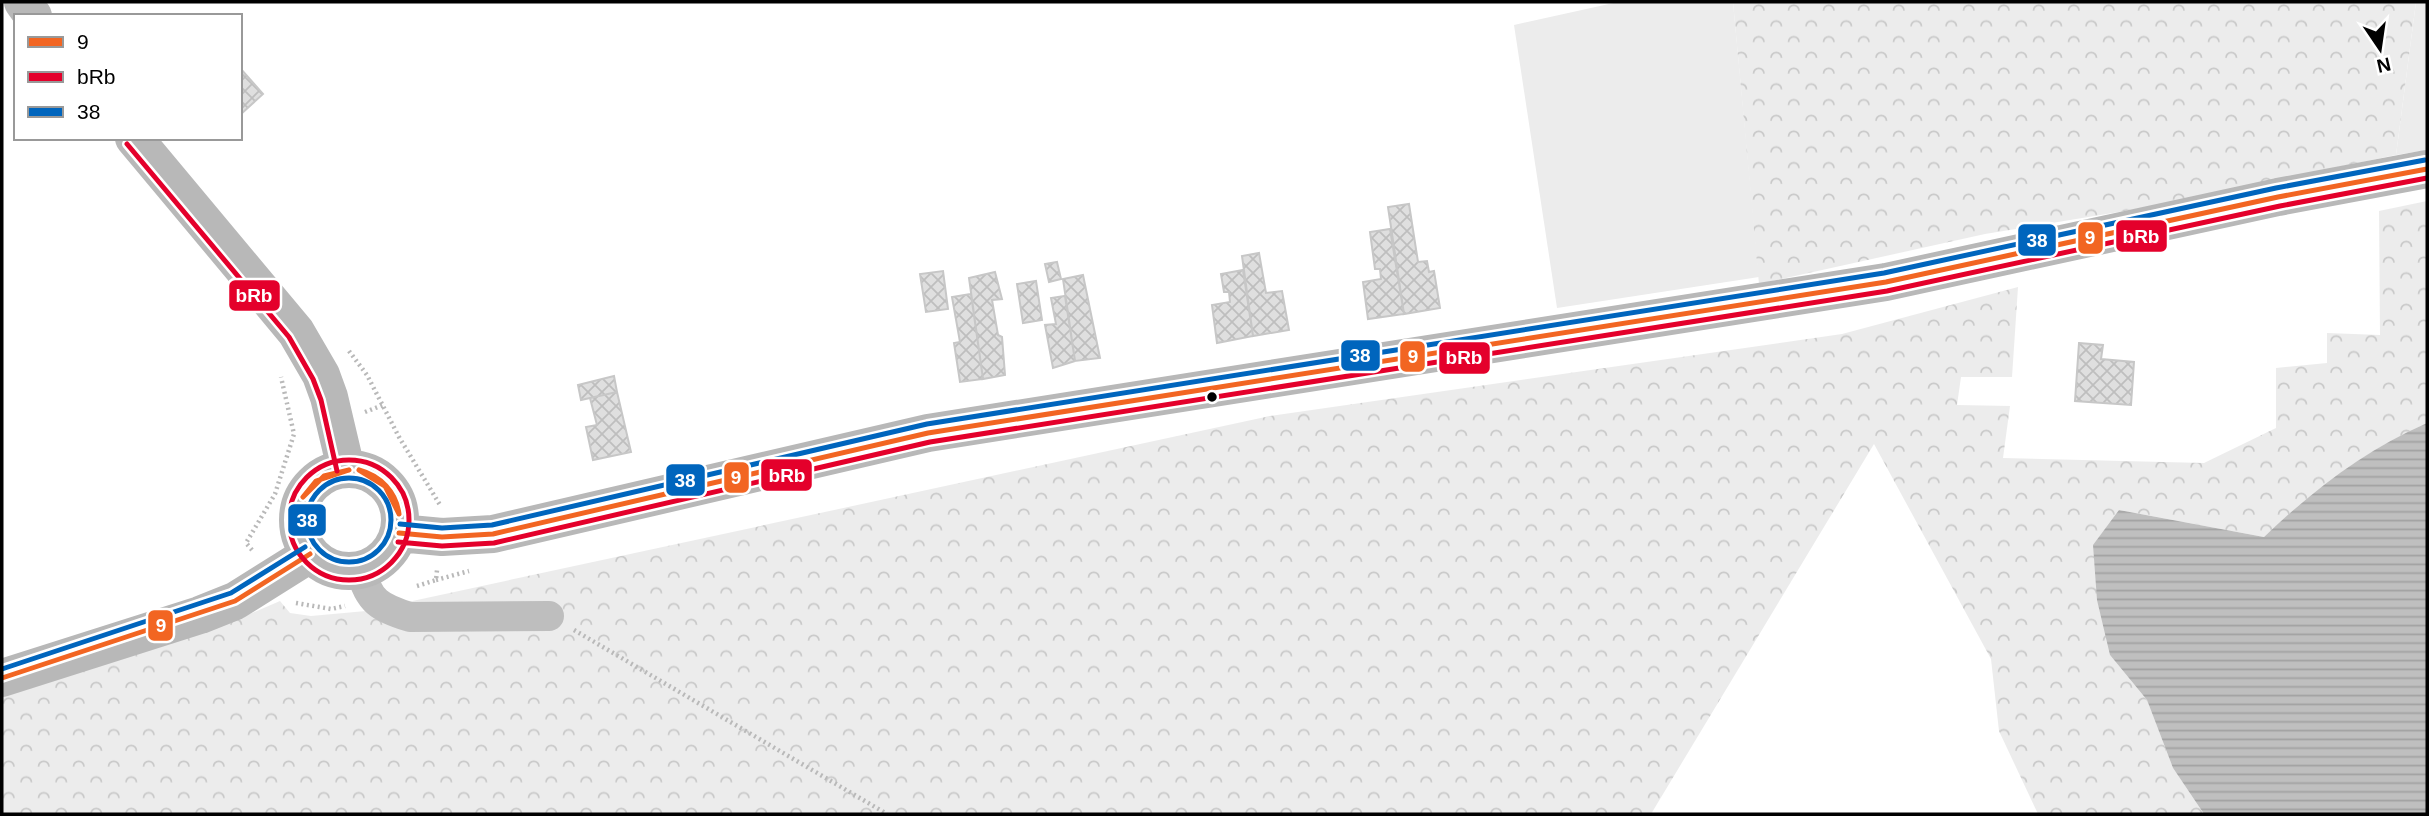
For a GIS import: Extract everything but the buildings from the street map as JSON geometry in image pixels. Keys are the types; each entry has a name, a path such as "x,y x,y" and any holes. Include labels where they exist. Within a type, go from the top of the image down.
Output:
{"street":[{"path":"136,140 296,332 321,375 329,397 345,469"},
{"path":"399,533 442,537 493,534 928,433 1886,282 2278,197 2427,169"},
{"path":"368,585 399,533 397,500 388,486 375,476 345,469 321,478 304,495 298,509 298,526 302,541 310,554 368,585 389,610 410,617 549,616"},
{"path":"2,678 45,662 200,615 235,601 276,578 310,554"}],"path":[{"path":"276,368 282,379 294,434 275,494 246,543 297,604 331,609 368,585"},
{"path":"549,616 887,814"}],"green space":[{"path":"1618,2 1733,2 1759,277 1557,308 1514,25"},
{"path":"1733,2 2416,2 2396,155 2131,210 1985,234 1759,284"},
{"path":"2416,2 2427,2 2427,150 2396,155"},
{"path":"2427,201 2427,423 2361,459 2301,504 2264,537 2119,510 2110,655 2147,700 2173,768 2204,814 2038,814 1999,731 1991,659 1874,444 1651,814 2,814 2,692 252,613 280,601 290,613 311,616 366,611 1270,416 1842,334 2018,287 2012,377 1961,377 1957,405 2010,406 2003,458 2204,463 2276,428 2276,368 2327,363 2327,333 2380,335 2379,211"}],"shaded area":[{"path":"2427,423 2427,814 2204,814 2173,768 2147,700 2110,655 2097,600 2093,545 2119,510 2264,537 2340,473 2382,446"}],"transit line":[{"name":"bRb","path":"127,144 289,337 313,379 321,400 337,471"},
{"name":"38","path":"400,524 442,528 492,525 927,424 1884,273 2276,188 2425,160"},
{"name":"9","path":"399,533 442,537 493,534 928,433 1886,282 2278,197 2427,169"},
{"name":"bRb","path":"398,542 442,546 494,543 930,442 1887,291 2280,206 2427,178"},
{"name":"bRb","path":"349,460 372,465 391,478 404,497 409,520 404,543 391,562 372,575 349,580 326,575 307,562 294,543 289,520 294,497 307,478 326,465 349,460"},
{"name":"9","path":"303,497 324,476 349,470"},
{"name":"9","path":"303,497 316,481 349,470"},
{"name":"9","path":"359,470 374,476 386,486 395,499 399,514"},
{"name":"9","path":"359,470 385,486 399,514"},
{"name":"38","path":"349,478 365,481 379,490 388,504 391,520 388,536 379,550 365,559 349,562 333,559 319,550 310,536 307,520 310,504 319,490 333,481 349,478"},
{"name":"38","path":"2,669 231,593 305,547"},
{"name":"9","path":"2,678 235,601 310,554"}]}
